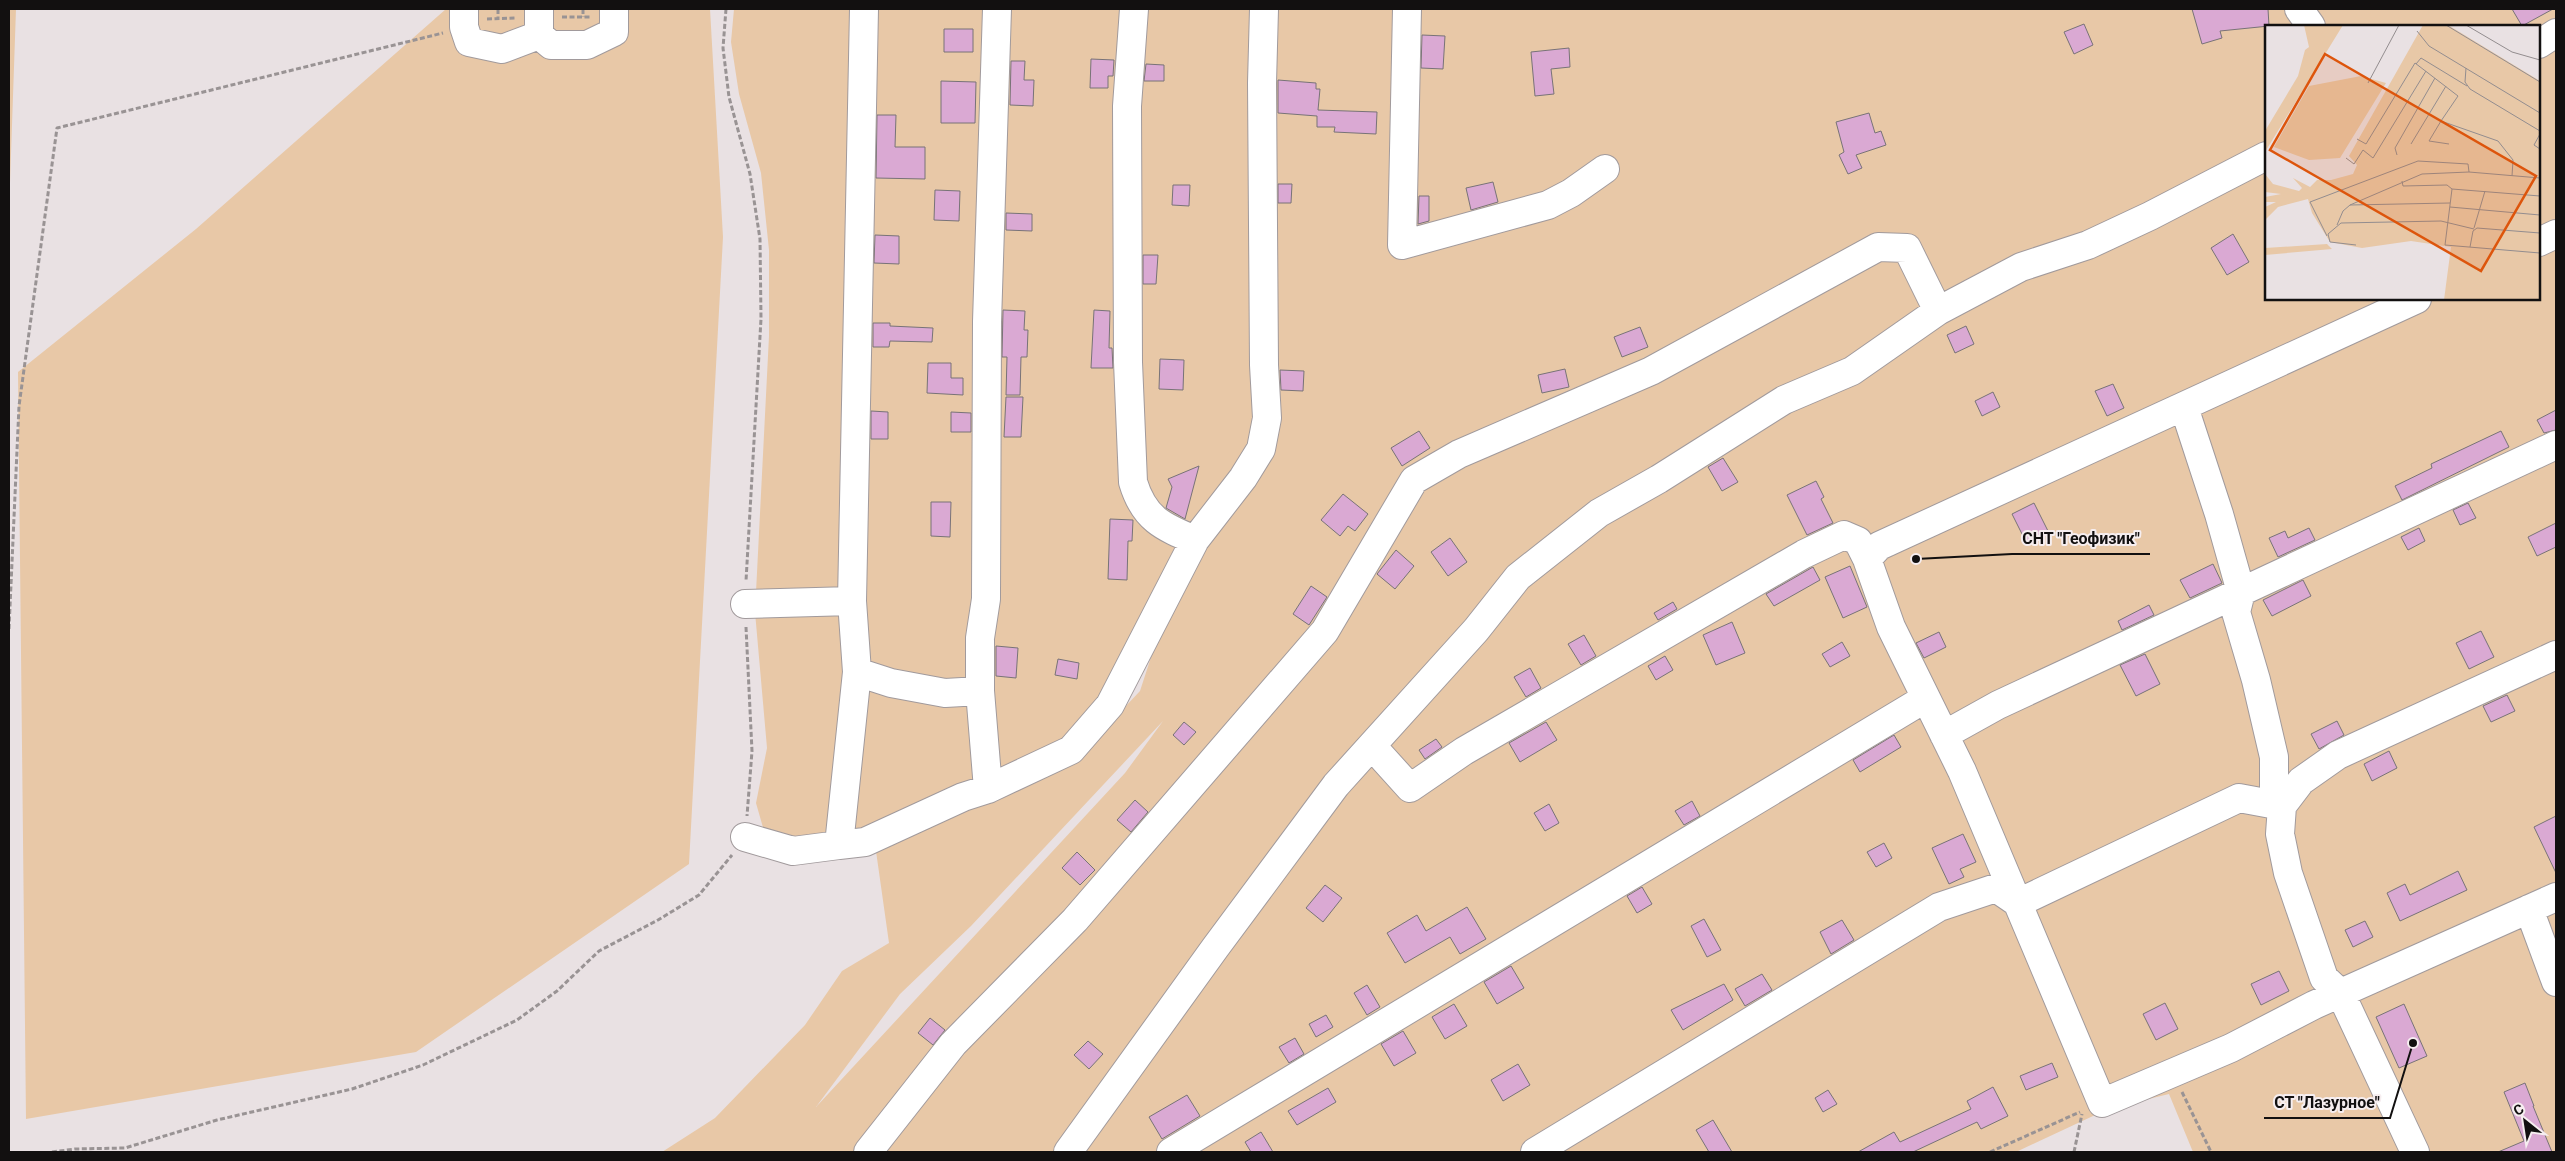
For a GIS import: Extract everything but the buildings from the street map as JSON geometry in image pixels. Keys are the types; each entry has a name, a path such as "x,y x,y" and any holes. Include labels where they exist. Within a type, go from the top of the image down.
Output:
{"street":[{"path":"464,18 469,42 502,49 539,22 551,45 587,45 614,32 614,9"},
{"path":"839,846 857,672 852,601 864,9"},
{"path":"988,789 980,691 980,638 986,599 987,322 998,9"},
{"path":"1134,9 1127,106 1128,362 1133,482 1139,500 1162,526 1195,540"},
{"path":"745,837 793,851 865,842 963,797 988,789 1071,750 1110,705 1195,540 1243,478 1261,449 1267,418 1264,365 1262,83 1264,9"},
{"path":"1407,9 1402,244 1548,205 1571,193 1605,169"},
{"path":"2299,9 2310,25"},
{"path":"2540,43 2556,33"},
{"path":"1068,1152 1220,940 1336,785 1476,630 1518,577 1599,513 1659,479 1784,400 1852,371 1938,311 2021,268 2088,245 2150,216 2265,157"},
{"path":"2540,242 2556,234"},
{"path":"868,1152 953,1044 1074,920 1325,631 1414,480 1459,454 1651,371 1878,246 1907,248 1938,311"},
{"path":"1868,559 1880,546 2415,300"},
{"path":"2184,407 2219,514 2241,592 2236,612 2256,680 2274,756 2280,834 2288,874 2324,978 2340,994 2415,1152"},
{"path":"1944,734 1998,705 2556,445"},
{"path":"1372,746 1410,788 1464,751 1804,554 1844,535 1858,541 1868,559 1891,627 1962,771 2102,1103 2231,1048 2314,1005 2556,897"},
{"path":"745,604 852,601"},
{"path":"2278,805 2301,781 2338,755 2556,655"},
{"path":"857,672 892,683 945,693 980,691"},
{"path":"1171,1152 1926,698"},
{"path":"2018,903 2239,798 2278,805"},
{"path":"1535,1152 1939,907 1996,888 2018,903"},
{"path":"2529,909 2556,982"}],"path":[{"path":"498,9 498,18"},
{"path":"583,9 583,17"},
{"path":"52,1152 75,1149 125,1148 217,1120 352,1089 423,1065 468,1045 525,1014 557,991 598,951 658,920 699,895 745,837 752,751 745,604 761,319 760,239 750,174 729,97 722,48 726,9"},
{"path":"9,629 18,406 57,128 464,18"},
{"path":"2173,1072 2211,1152"},
{"path":"1990,1152 2082,1111 2074,1152"}],"shaded area":[{"path":"9,9 16,9 9,212"},
{"path":"446,9 710,9 723,237 689,864 416,1052 26,1119 18,372 196,229"},
{"path":"734,9 2556,9 2556,1152 2193,1152 2169,1094 2108,1109 2016,1152 662,1152 715,1118 805,1025 842,971 889,943 875,844 1075,760 1140,691 1166,611 1081,733 869,839 803,843 764,831 756,803 767,748 755,612 769,336 769,250 761,173 739,94 731,42","holes":["1163,721 1125,773 816,1107 900,994 971,926"]}],"place":[{"name":"СНТ \"Геофизик\"","path":"1916,559"},
{"name":"СТ \"Лазурное\"","path":"2413,1043"}]}
